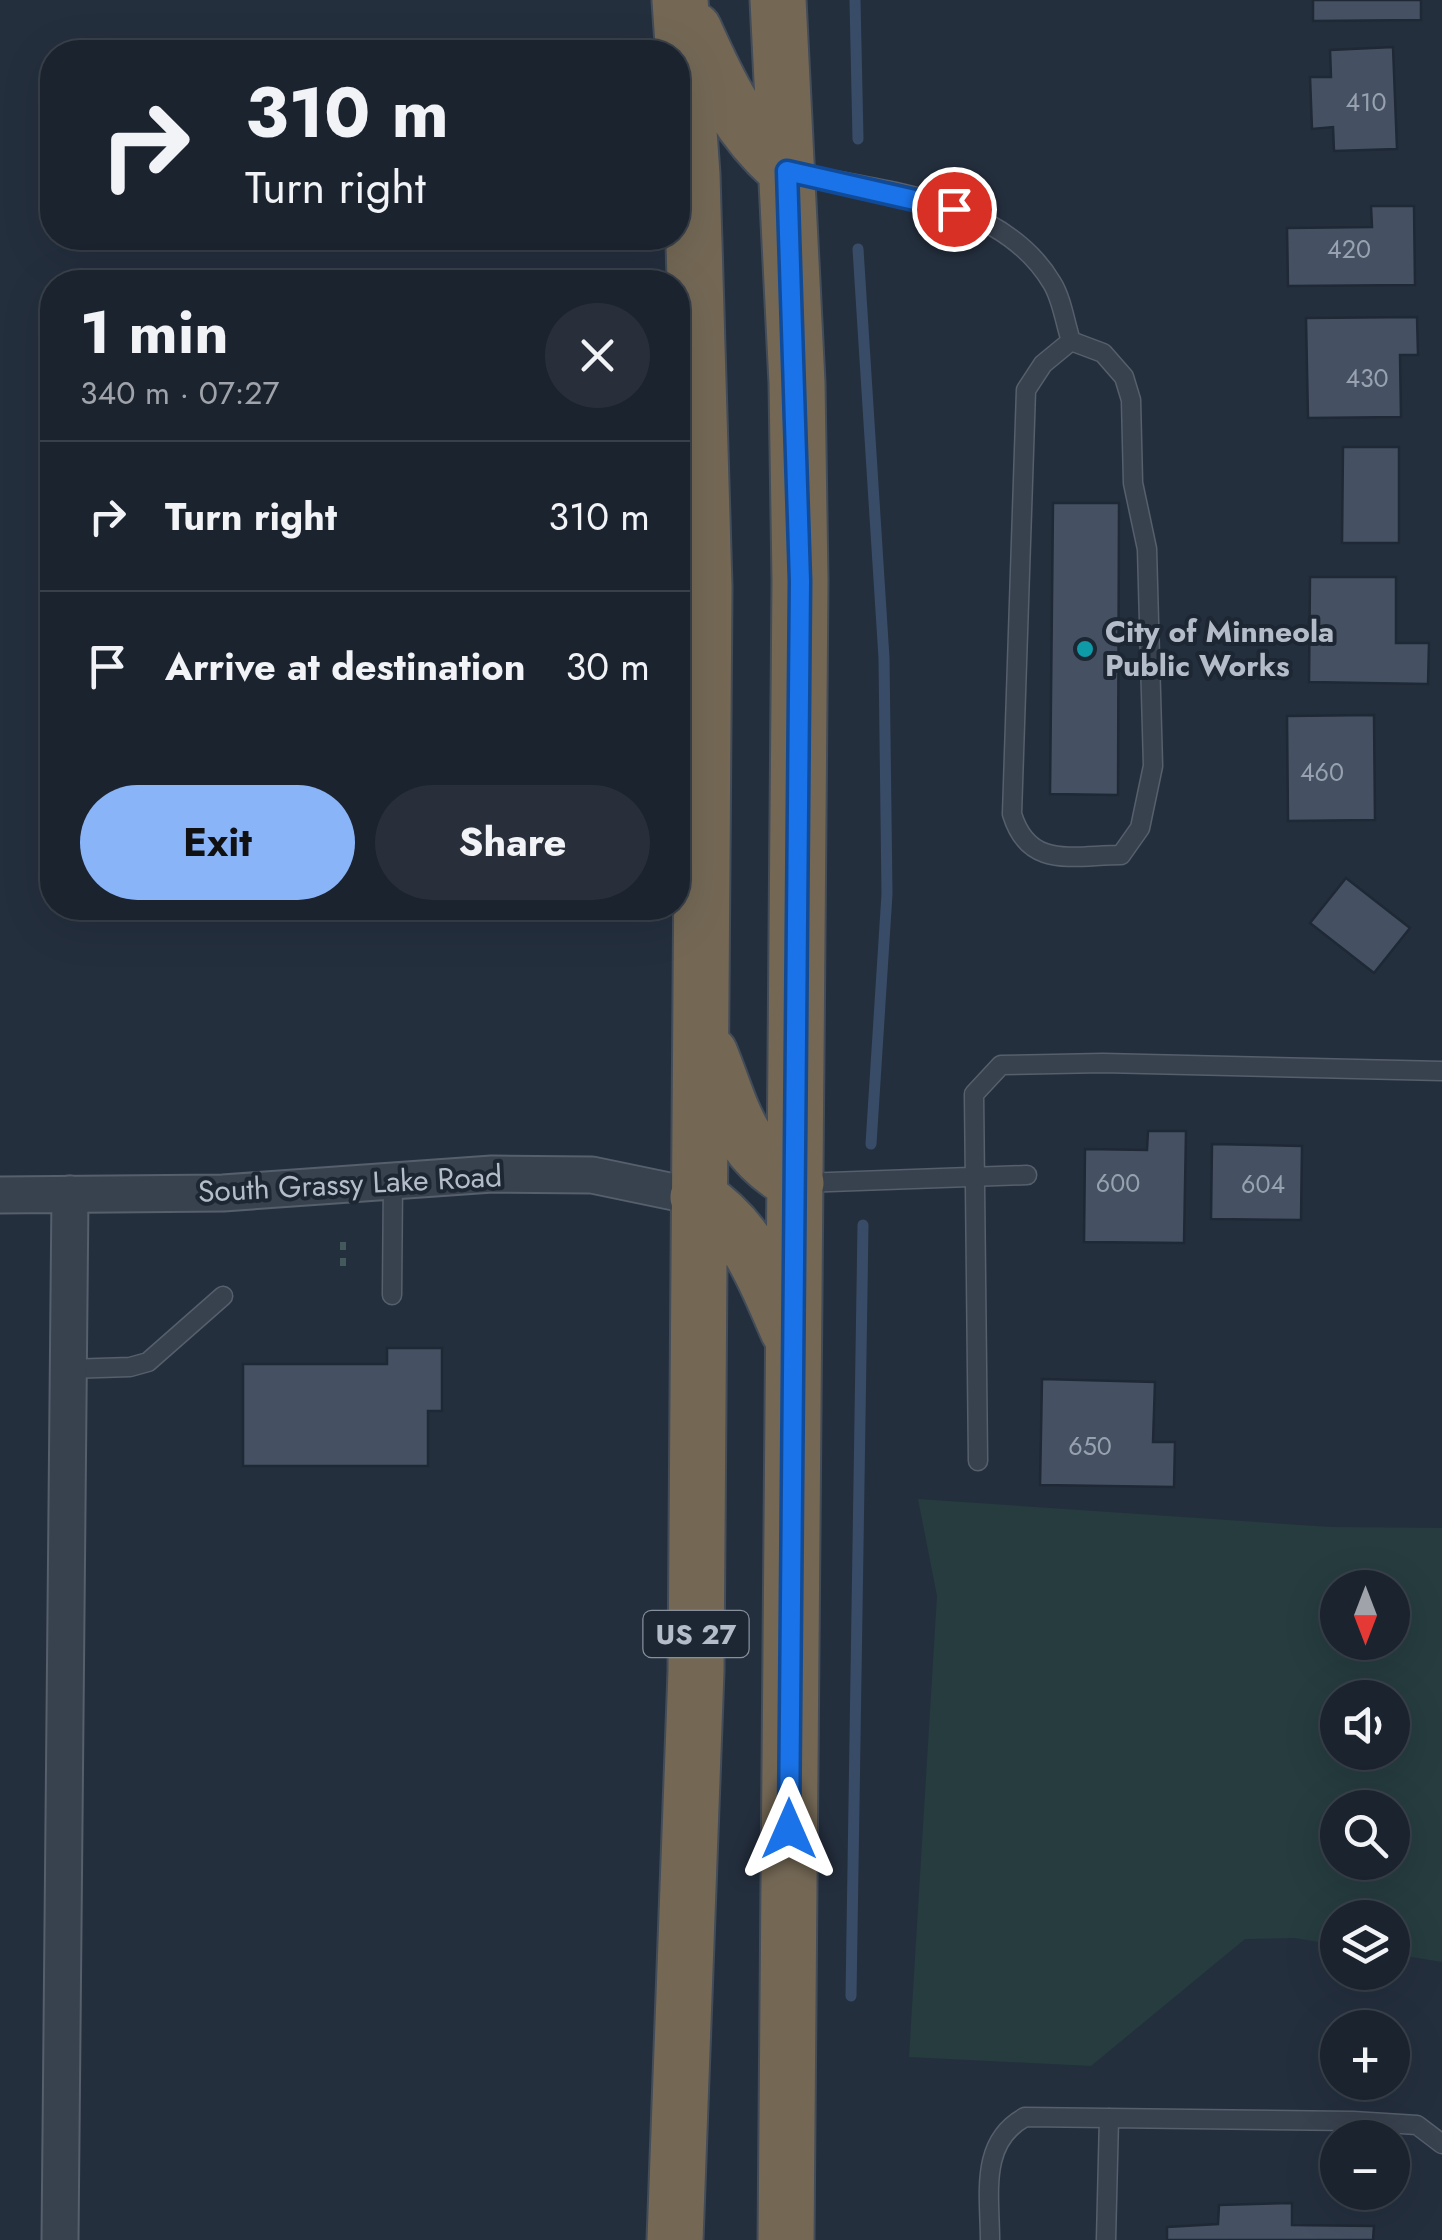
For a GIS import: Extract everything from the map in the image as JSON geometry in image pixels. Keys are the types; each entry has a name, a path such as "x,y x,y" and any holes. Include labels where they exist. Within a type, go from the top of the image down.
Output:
{"highway":[{"path":"680,0 727,105 756,146 787,171"},
{"name":"US 27","path":"680,0 683,40"},
{"name":"US 27","path":"778,0 800,581 786,2240"},
{"name":"US 27","path":"675,2240 696,1670 704,587 690,146"},
{"path":"700,1028 746,1144 767,1167 796,1183"},
{"path":"698,1197 724,1214 747,1240 794,1342"}],"street":[{"name":"South Grassy Lake Road","path":"0,1195 223,1193 492,1174 592,1174 698,1197"},
{"path":"60,2240 70,1194"}],"lane":[{"path":"787,171 954,209 1000,226 1052,283 1071,341"},
{"path":"1071,341 1103,353 1124,377 1131,400 1132,484 1147,548 1153,766 1140,828 1122,855 1044,855 1028,848 1018,835 1012,814 1026,390 1043,364 1071,341"},
{"path":"978,1462 974,1094 1001,1065 1103,1062 1442,1071"},
{"path":"796,1183 1027,1175"},
{"path":"392,1294 393,1181"},
{"path":"68,1369 130,1368 148,1362 223,1296"},
{"path":"990,2240 990,2165 998,2139 1009,2126 1025,2117 1353,2120 1416,2126 1442,2144"},
{"path":"1106,2240 1109,2118"}],"path":[{"path":"343,1242 343,1273"}],"green space":[{"path":"918,1499 1330,1527 1442,1528 1442,1962 1410,1957 1410,1900 1320,1900 1320,1942 1295,1938 1245,1939 1091,2066 909,2057 937,1596"}],"building":[{"path":"1313,0 1421,0 1421,20 1313,21"},
{"path":"1393,47 1397,149 1334,151 1333,127 1312,129 1310,77 1331,77 1330,50"},
{"path":"1371,206 1414,206 1415,285 1288,286 1287,228 1372,227"},
{"path":"1417,317 1418,355 1400,355 1401,417 1308,418 1306,318"},
{"path":"1343,447 1399,447 1399,543 1342,543"},
{"name":"City of Minneola Public Works","path":"1053,503 1119,503 1118,795 1050,794"},
{"path":"1310,577 1396,577 1396,643 1429,643 1428,684 1309,682"},
{"path":"1374,715 1375,820 1288,821 1287,716"},
{"path":"1346,878 1410,928 1374,973 1310,923"},
{"path":"1148,1131 1186,1131 1184,1243 1084,1242 1085,1149 1147,1150"},
{"path":"1212,1144 1302,1146 1301,1220 1211,1219"},
{"path":"387,1348 442,1348 442,1411 428,1411 428,1466 243,1466 243,1364 387,1364"},
{"path":"1042,1379 1155,1382 1153,1442 1175,1442 1174,1487 1040,1485"},
{"path":"1292,2203 1292,2225 1374,2226 1373,2240 1167,2240 1167,2227 1218,2224 1219,2205"}],"waterway":[{"path":"855,0 858,139"},
{"path":"858,249 884,658 887,894 871,1144"},
{"path":"851,1996 863,1225"}],"place":[{"name":"City of Minneola Public Works","path":"1085,649"}],"route":[{"path":"789,1829 800,581 797,383 787,171 954,209"}]}
